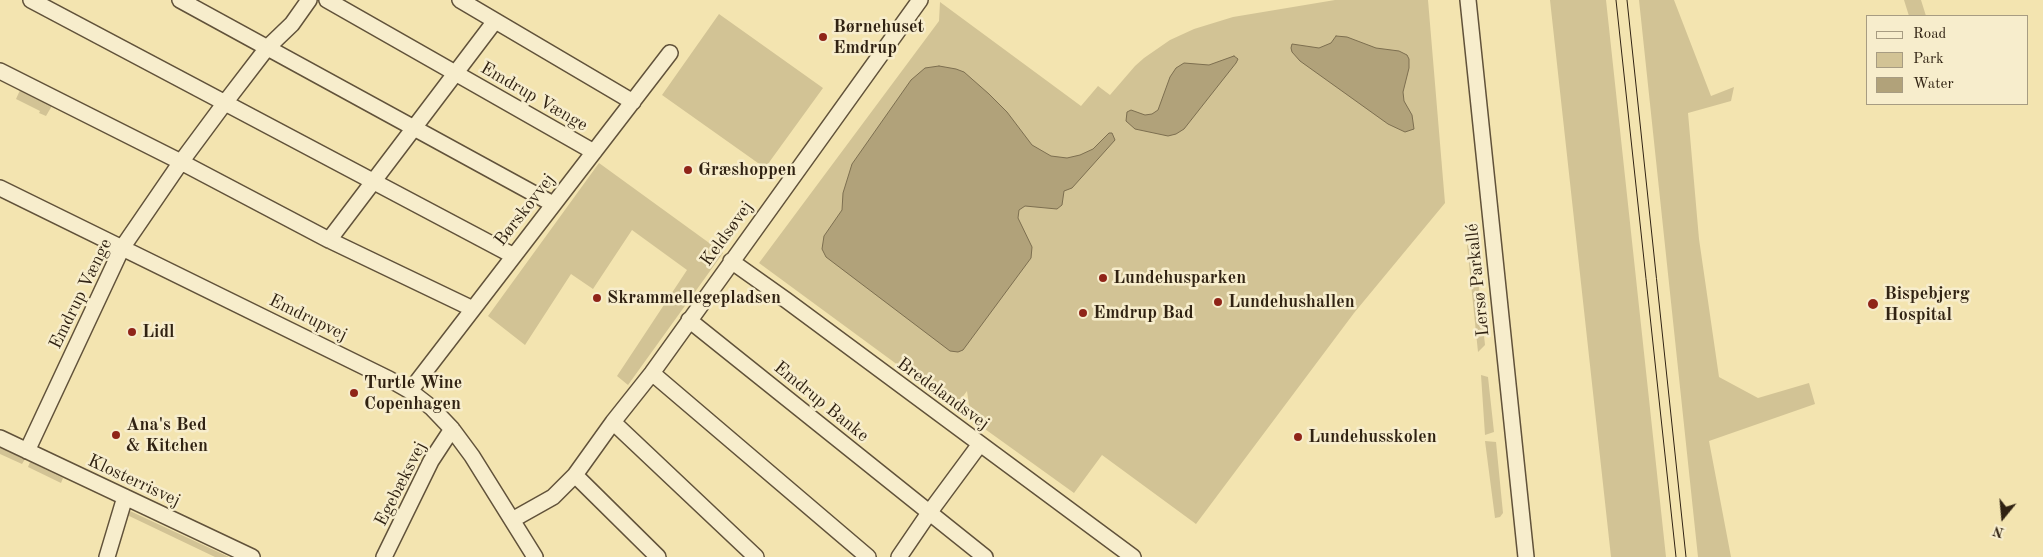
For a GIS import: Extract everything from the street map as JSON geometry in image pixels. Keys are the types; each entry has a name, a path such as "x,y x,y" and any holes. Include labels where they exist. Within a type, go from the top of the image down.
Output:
{"street":[{"path":"31,0 372,183 514,256"},
{"path":"180,0 553,204"},
{"name":"Emdrup Vænge","path":"27,451 122,248 181,162 224,104 267,48 292,24 309,0"},
{"name":"Emdrup Vænge","path":"327,0 594,152"},
{"path":"460,0 633,102"},
{"name":"Keldsøvej","path":"512,520 554,497 575,475 613,422 652,373 920,0"},
{"name":"Lersø Parkallé","path":"1468,0 1526,557"},
{"name":"Emdrup Vænge","path":"329,240 413,127 496,21"},
{"name":"Børskovvej","path":"410,391 670,53"},
{"path":"0,71 181,162 329,240 473,309"},
{"name":"Emdrupvej","path":"0,188 381,374 410,391 432,408 452,429 472,456 535,557"},
{"name":"Bredelandsvej","path":"731,261 1133,557"},
{"name":"Emdrup Banke","path":"689,320 985,557"},
{"path":"652,373 868,557"},
{"path":"613,422 756,557"},
{"name":"Egebæksvej","path":"384,557 431,461 452,429"},
{"name":"Klosterrisvej","path":"0,438 252,557"},
{"path":"899,557 980,444"},
{"path":"575,475 658,557"},
{"path":"107,557 125,498"}],"green space":[{"name":"Lundehusparken","path":"1335,0 1428,0 1445,203 1354,313 1196,524 1102,455 1074,493 971,419 967,391 955,407 759,263 939,21 940,2 1081,106 1098,86 1110,95 1144,58 1170,40 1194,29 1233,17"},
{"path":"1550,0 1606,0 1666,557 1611,557"},
{"path":"1639,0 1674,0 1711,96 1734,87 1731,101 1688,113 1699,239 1719,377 1758,398 1809,383 1815,404 1709,441 1731,557 1698,557"},
{"path":"1904,0 1921,0 1926,15 1909,15"},
{"path":"719,14 823,88 765,168 662,95"},
{"path":"21,88 53,104 46,116 16,99"},
{"path":"599,163 723,253 628,385 617,376 687,270 632,230 593,289 571,274 525,345 488,316"},
{"path":"1467,245 1475,249 1485,345 1478,352"},
{"path":"1481,375 1488,377 1494,432 1485,435"},
{"path":"1485,441 1496,442 1503,513 1500,517 1495,518"},
{"path":"0,447 25,459 22,464 0,454"},
{"path":"30,462 63,478 61,483 28,467"},
{"path":"130,511 229,557 215,557 125,514"}],"water":[{"path":"1336,36 1347,37 1376,48 1399,51 1407,55 1409,68 1403,92 1404,101 1412,115 1414,129 1405,132 1388,124 1300,61 1292,52 1292,44 1319,48 1331,43"},
{"path":"1234,56 1238,59 1236,63 1184,129 1176,134 1168,136 1135,129 1126,121 1127,112 1131,110 1145,115 1152,114 1158,110 1170,77 1176,68 1184,63 1209,65"},
{"path":"939,66 964,72 1007,112 1032,145 1051,156 1067,158 1080,155 1093,149 1109,133 1112,133 1115,140 1072,188 1064,191 1062,205 1057,209 1025,206 1019,210 1018,218 1032,247 1031,258 963,350 958,352 950,351 826,257 822,249 824,236 842,210 843,193 852,164 911,80 925,68"}],"tram line":[{"path":"1616,0 1676,557"},
{"path":"1627,0 1686,557"}],"place":[{"name":"Børnehuset Emdrup","path":"823,37"},
{"name":"Græshoppen","path":"688,170"},
{"name":"Lundehusparken","path":"1103,278"},
{"name":"Skrammellegepladsen","path":"597,298"},
{"name":"Lundehushallen","path":"1218,302"},
{"name":"Bispebjerg Hospital","path":"1873,304"},
{"name":"Emdrup Bad","path":"1083,313"},
{"name":"Lidl","path":"132,332"},
{"name":"Turtle Wine Copenhagen","path":"354,393"},
{"name":"Ana's Bed & Kitchen","path":"116,435"},
{"name":"Lundehusskolen","path":"1298,437"}]}
